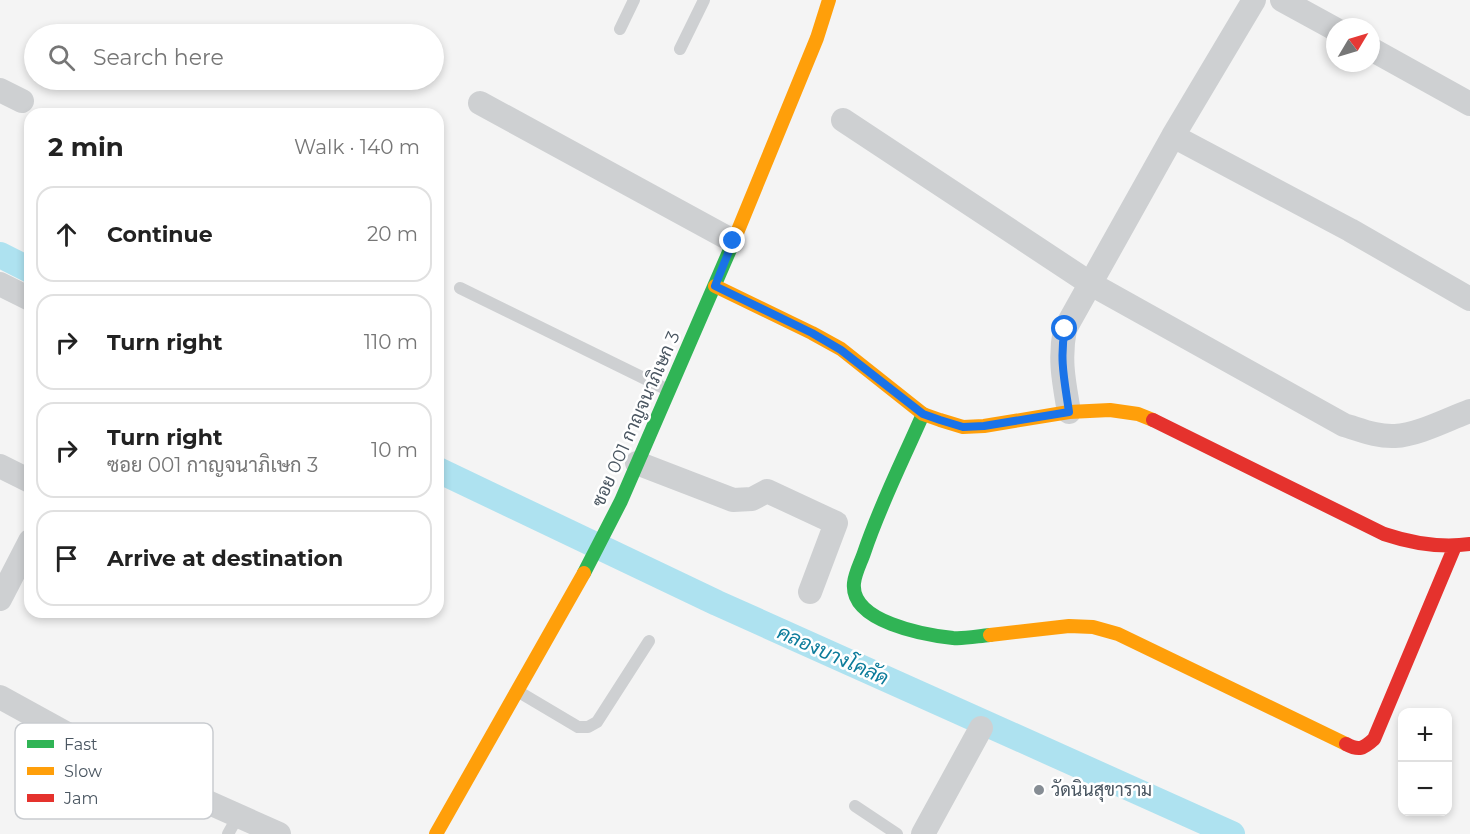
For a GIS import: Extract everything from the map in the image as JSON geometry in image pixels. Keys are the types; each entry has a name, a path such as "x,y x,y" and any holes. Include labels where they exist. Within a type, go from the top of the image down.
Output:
{"street":[{"name":"ซอย 001 กาญจนาภิเษก 3","path":"436,834 586,569 621,501 715,286 817,38 829,0"},
{"path":"1069,412 1061,361 1065,329 1173,136 1254,0"},
{"path":"1282,0 1326,24"},
{"path":"1380,54 1470,104"},
{"path":"0,90 22,101"},
{"path":"480,103 733,241"},
{"path":"843,120 1090,284 1344,425 1374,434 1396,436 1423,430 1470,411"},
{"path":"1173,136 1350,230 1470,299"},
{"path":"0,284 24,296"},
{"path":"715,286 812,333 841,350 923,414 963,427 984,426 1069,412 1110,410 1138,414 1384,534 1402,540 1455,546 1470,544"},
{"path":"923,414 874,524 854,584 857,599 866,611 887,623 932,635 956,638 1070,626 1093,627 1118,634 1355,749 1365,747 1374,739 1455,546"},
{"path":"637,463 733,500 752,499 767,491 836,523 810,592"},
{"path":"0,466 24,478"},
{"path":"0,599 24,553"},
{"path":"0,697 47,723"},
{"path":"923,834 981,728"},
{"path":"213,814 233,825 279,834"}],"lane":[{"path":"620,29 634,0"},
{"path":"680,49 704,0"},
{"path":"460,288 669,390"},
{"path":"518,691 578,727 588,727 597,722 649,641"},
{"path":"855,807 897,834"}],"waterway":[{"name":"คลองบางโคลัด","path":"0,255 24,267"},
{"name":"คลองบางโคลัด","path":"444,473 717,603 1232,834"}],"traffic: fast":[{"path":"584,573 621,501 732,245"},
{"path":"923,414 870,535 854,583 856,596 864,608 876,617 908,630 953,638 990,635"}],"traffic: slow":[{"path":"732,245 817,38 829,0"},
{"path":"715,286 841,349 923,414 940,420 963,427 984,426 1069,412 1110,410 1138,414 1153,420"},
{"path":"436,834 584,573"},
{"path":"990,635 1069,626 1093,627 1118,634 1346,744"}],"traffic: jam":[{"path":"1153,420 1384,534 1427,544 1470,544"},
{"path":"1346,744 1354,748 1361,748 1374,739 1455,546"}],"place":[{"name":"วัดนินสุขาราม","path":"1039,790"}],"route":[{"path":"733,241 715,286 812,333 841,350 923,414 963,427 984,426 1069,412 1061,361 1065,329"}]}
